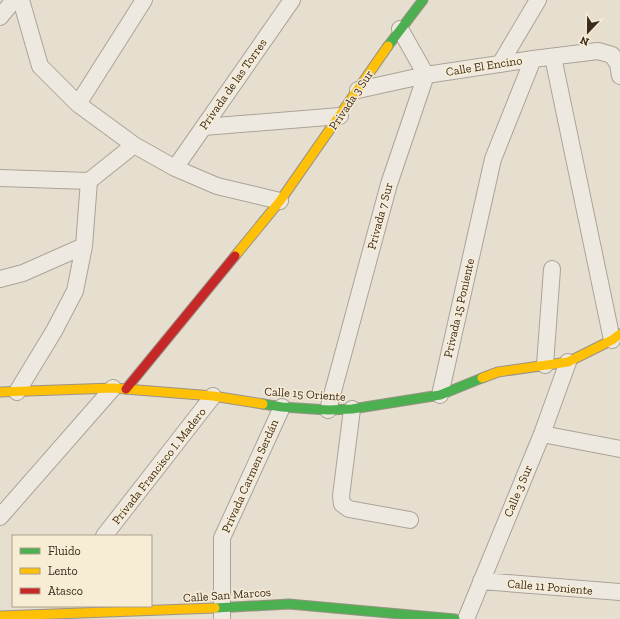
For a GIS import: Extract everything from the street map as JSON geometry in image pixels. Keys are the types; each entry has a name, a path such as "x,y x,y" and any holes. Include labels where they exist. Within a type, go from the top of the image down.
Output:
{"street":[{"path":"0,18 14,0"},
{"path":"21,0 40,66 78,104 134,145 175,168 217,186 280,201"},
{"path":"78,104 144,0"},
{"name":"Privada de las Torres","path":"175,168 292,0"},
{"name":"Privada 3 Sur","path":"120,388 280,201 400,29 423,0"},
{"path":"500,64 538,0"},
{"path":"400,29 426,75"},
{"name":"Calle El Encino","path":"358,90 426,75 598,51 618,67"},
{"path":"553,57 616,337"},
{"name":"Privada 15 Poniente","path":"440,395 492,159 533,59"},
{"name":"Privada 7 Sur","path":"328,410 389,184 426,75"},
{"path":"204,127 340,116"},
{"path":"0,178 89,181 134,145"},
{"path":"17,392 54,332 75,291 84,246 89,181"},
{"path":"0,279 22,273 84,246"},
{"path":"545,365 552,269"},
{"name":"Calle 15 Oriente","path":"0,392 120,388 214,396 282,407 328,410 352,409 440,395 498,372 568,362 616,337"},
{"name":"Calle 3 Sur","path":"466,619 542,434 568,362"},
{"path":"0,517 120,388"},
{"name":"Privada Francisco I. Madero","path":"105,535 214,396"},
{"name":"Privada Carmen Serdán","path":"222,613 222,538 282,407"},
{"path":"352,409 341,496 342,504 349,509 410,520"},
{"path":"542,434 620,449"},
{"name":"Calle 11 Poniente","path":"481,581 620,592"},
{"name":"Calle San Marcos","path":"0,616 222,613 265,604 289,604 455,619"}],"traffic: fast":[{"path":"388,46 423,0"},
{"path":"263,404 282,407 328,410 352,409 440,395 482,378"},
{"path":"215,608 289,604 455,619"}],"traffic: slow":[{"path":"235,256 280,201 388,46"},
{"path":"482,378 498,372 568,362 612,340 620,334"},
{"path":"0,392 113,388 213,396 263,404"},
{"path":"0,616 215,608"}],"traffic: jam":[{"path":"126,389 235,256"}]}
